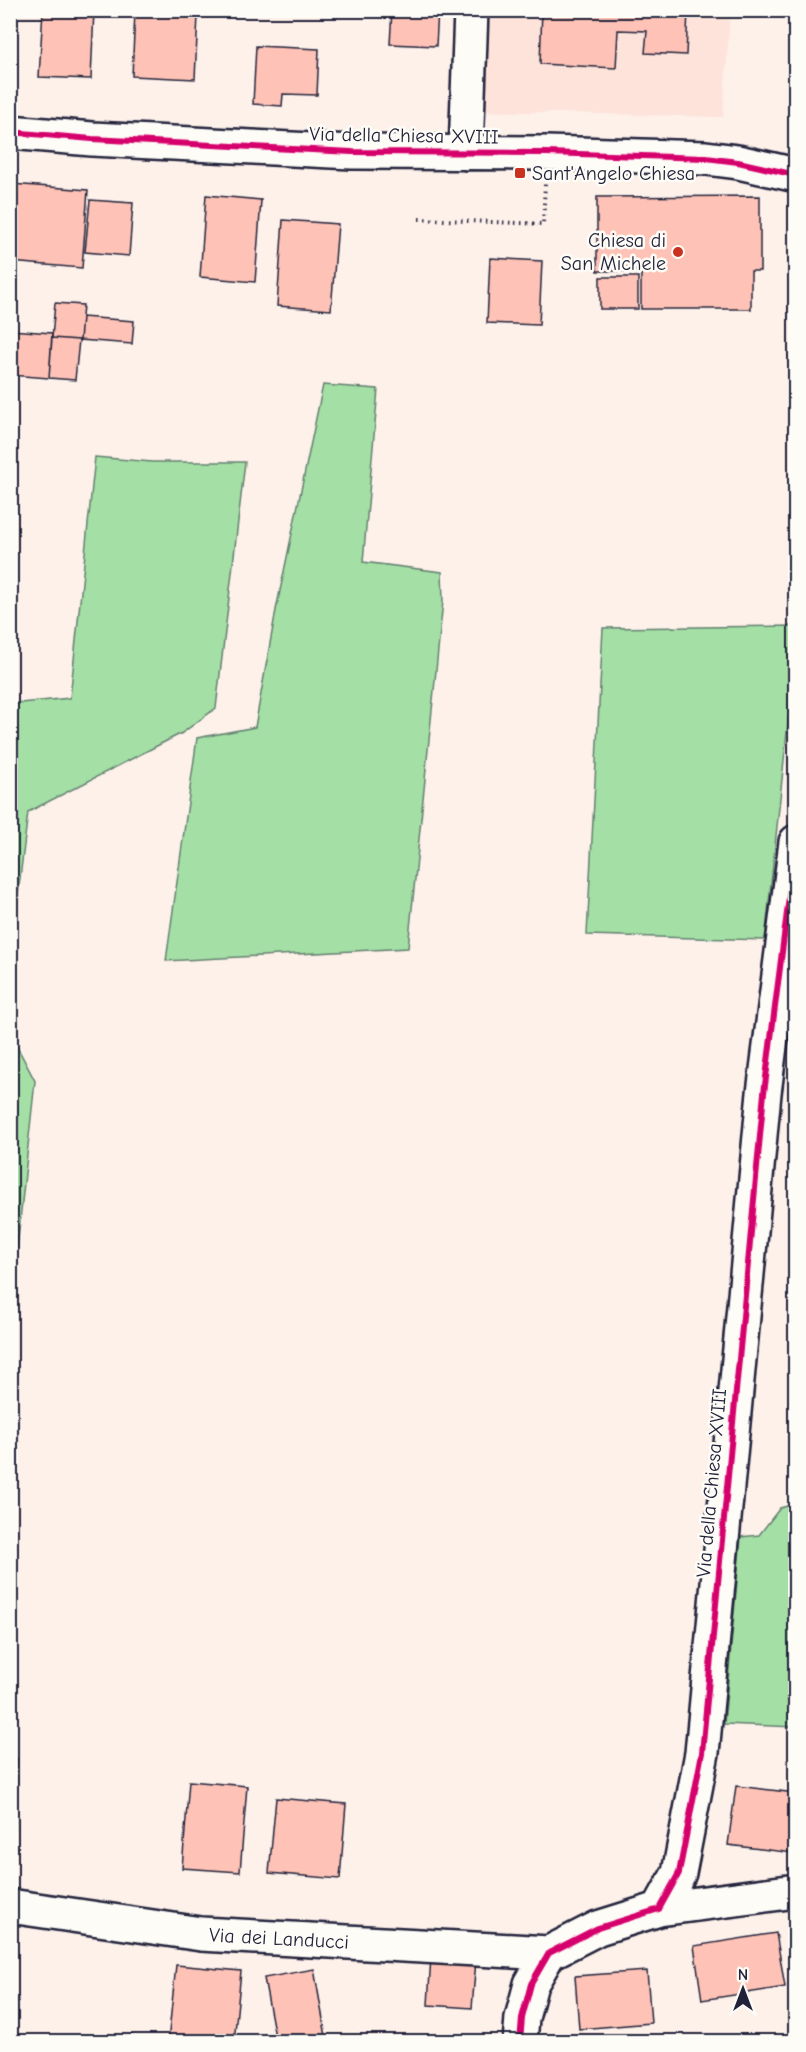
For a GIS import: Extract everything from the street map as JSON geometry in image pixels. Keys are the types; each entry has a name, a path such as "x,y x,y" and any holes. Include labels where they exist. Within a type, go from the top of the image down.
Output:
{"street":[{"path":"466,153 471,10"},
{"name":"Via della Chiesa XVIII","path":"10,132 92,139 352,152 546,153 706,158 738,162 795,175"},
{"name":"Via della Chiesa XVIII","path":"659,1909 679,1873 702,1753 764,1093 795,842"},
{"path":"520,2042 522,2018 531,1984 549,1953 598,1928 659,1909 795,1891"},
{"name":"Via dei Landucci","path":"10,1906 201,1934 549,1953"}],"path":[{"path":"419,219 543,224 546,153"}],"shaded area":[{"path":"482,11 730,11 723,117 477,111"}],"green space":[{"path":"323,385 378,389 363,562 442,572 443,601 408,948 166,961 197,738 255,727 276,610"},
{"path":"95,457 152,462 245,462 216,708 182,733 28,812 11,953 11,704 70,698"},
{"path":"795,626 795,656 765,940 587,935 603,628"},
{"path":"11,1035 35,1081 11,1304"},
{"path":"795,1504 795,1727 724,1724 741,1537 759,1535 780,1508"}],"building":[{"path":"43,10 94,10 91,79 39,77"},
{"path":"392,10 438,10 436,46 390,44"},
{"path":"542,10 688,10 686,55 645,53 647,31 618,30 616,68 540,64"},
{"path":"135,12 198,15 195,79 132,76"},
{"path":"256,46 319,49 317,95 283,94 282,106 253,104"},
{"path":"11,184 88,190 82,268 10,262"},
{"path":"206,195 261,200 255,282 200,277"},
{"name":"Chiesa di San Michele","path":"760,196 760,271 751,271 751,309 641,309 641,271 597,271 597,197"},
{"path":"90,200 133,203 129,256 85,252"},
{"path":"283,220 338,224 331,310 277,306"},
{"path":"490,258 542,261 539,325 487,323"},
{"path":"600,277 638,277 638,309 600,309"},
{"path":"55,303 83,305 80,340 52,338"},
{"path":"82,317 134,321 132,344 80,340"},
{"path":"10,330 52,333 49,378 10,375"},
{"path":"52,338 79,340 75,380 49,378"},
{"path":"10,1758 17,1758 14,1842 10,1841"},
{"path":"189,1781 247,1786 240,1872 182,1868"},
{"path":"736,1786 796,1793 796,1833 793,1853 728,1845"},
{"path":"276,1798 346,1804 340,1879 269,1873"},
{"path":"796,1919 796,1964 789,1920"},
{"path":"776,1933 785,1987 702,2000 694,1946"},
{"path":"431,1956 476,1960 472,2008 428,2005"},
{"path":"176,1965 241,1971 234,2042 168,2042"},
{"path":"314,1969 327,2042 276,2042 264,1978"},
{"path":"647,1971 651,2023 579,2029 575,1976"}],"cycle path":[{"path":"10,132 92,139 352,152 546,153 706,158 738,162 796,175"},
{"path":"520,2042 522,2018 531,1984 549,1953 598,1928 659,1909 679,1873 702,1753 764,1093 796,842"}],"place":[{"name":"Sant'Angelo Chiesa","path":"520,173"},
{"name":"Chiesa di San Michele","path":"678,252"}]}
